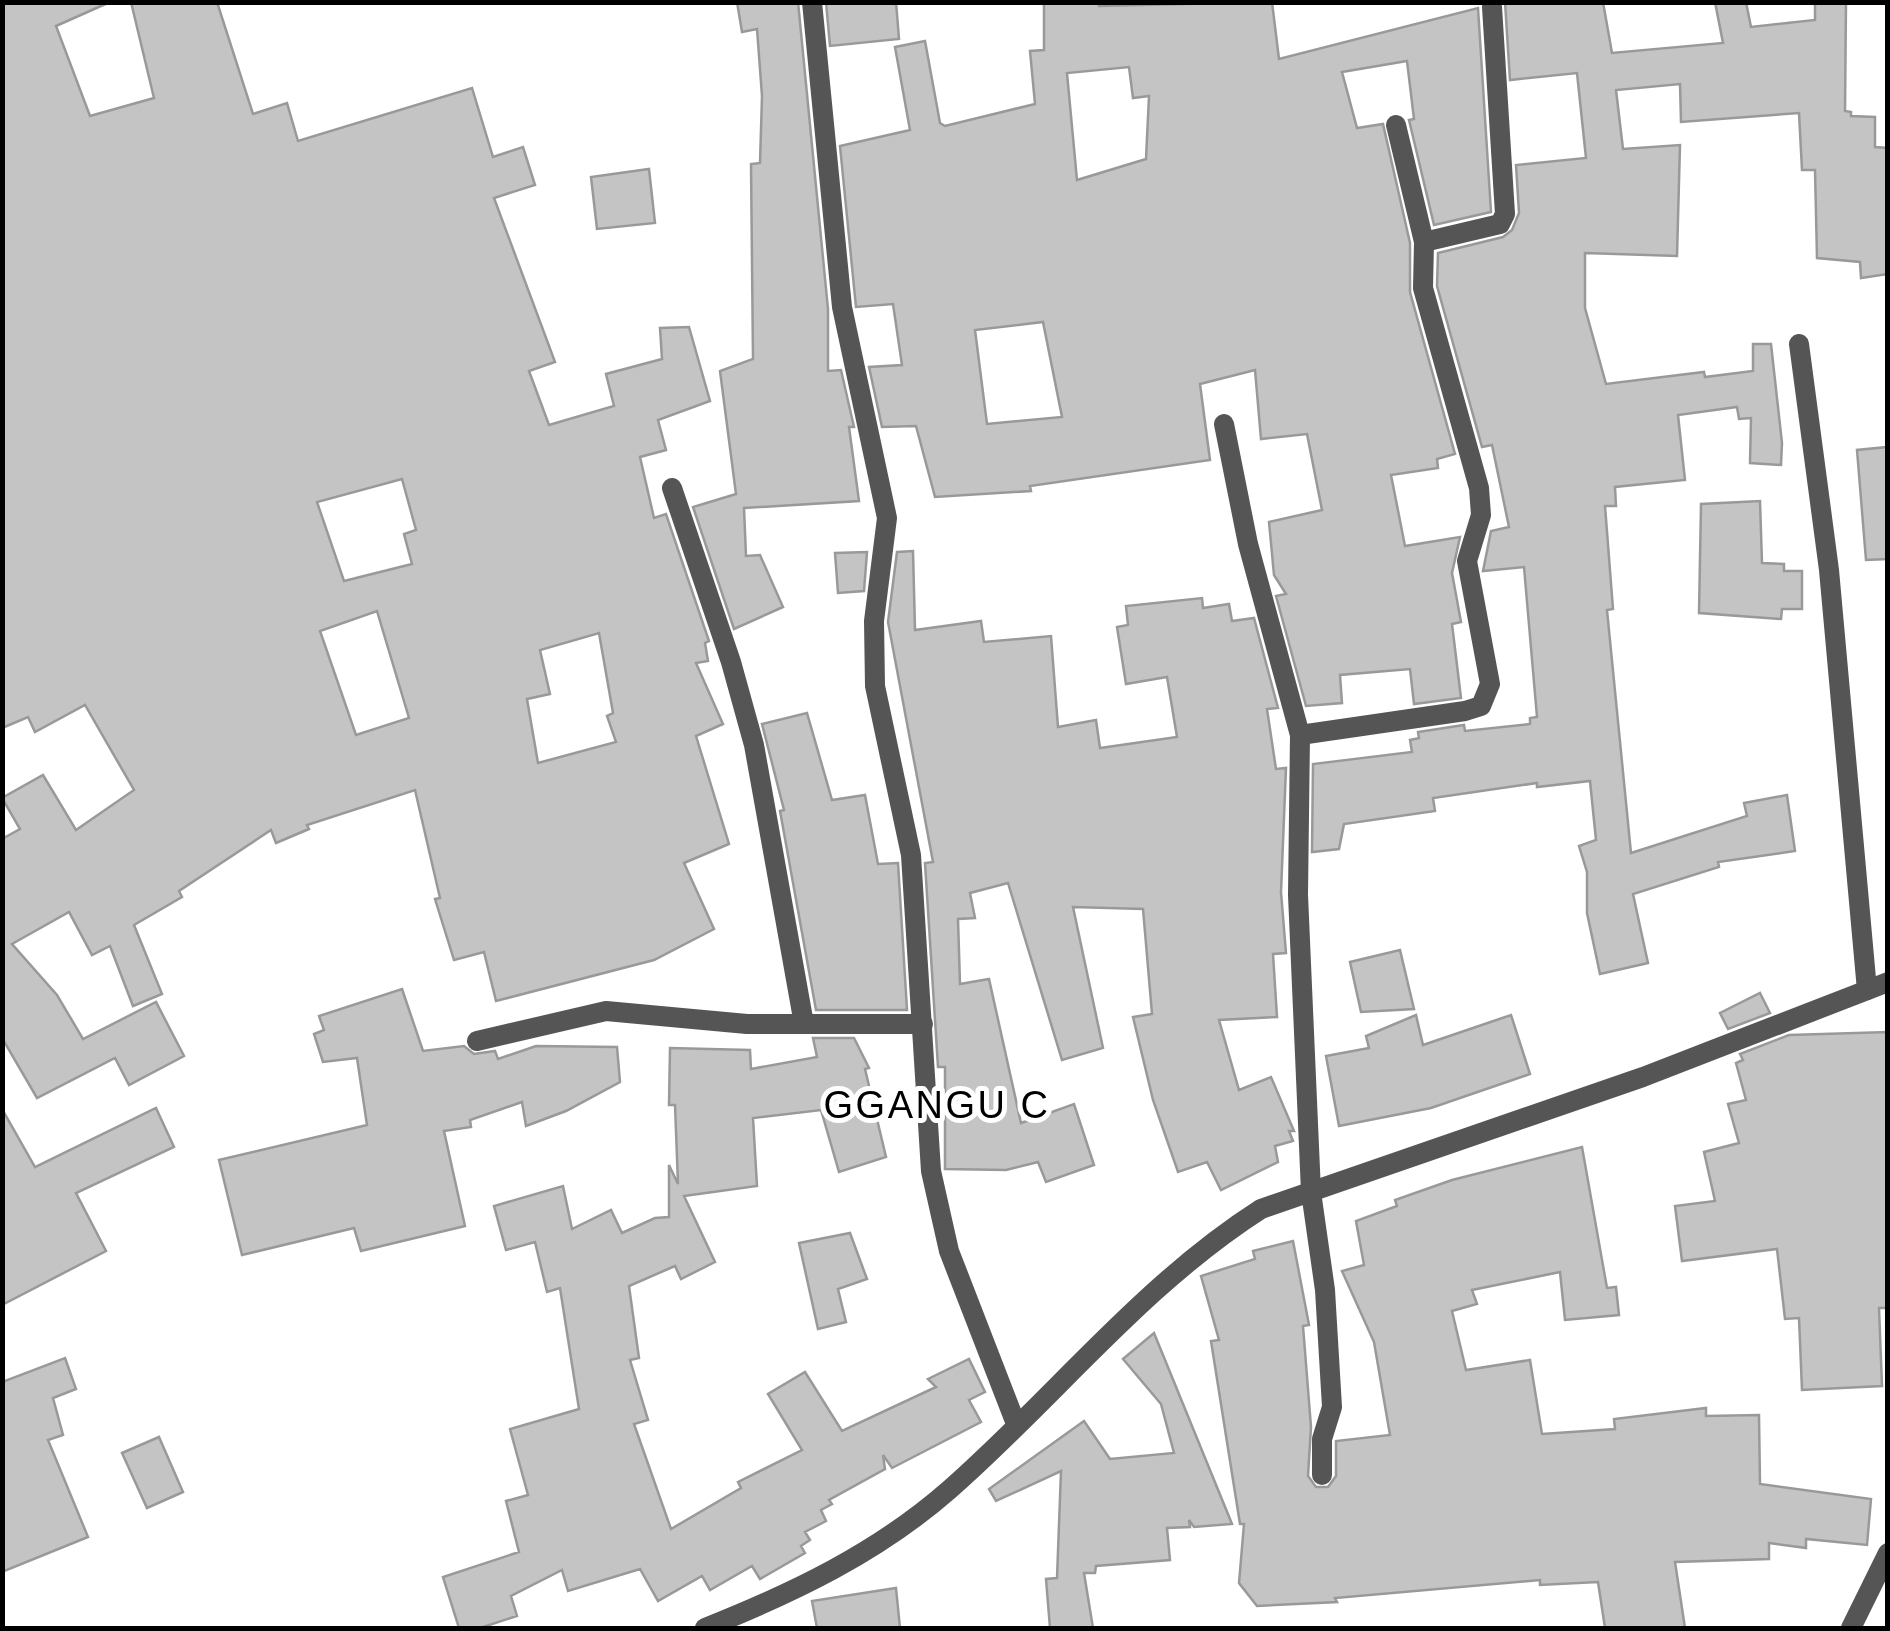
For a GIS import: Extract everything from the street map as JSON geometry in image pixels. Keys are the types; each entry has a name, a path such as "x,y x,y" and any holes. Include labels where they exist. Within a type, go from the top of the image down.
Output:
{"street":[{"path":"812,2 842,307 884,489 887,518 874,620 875,686 911,855 938,1216 1016,1424"},
{"path":"1424,242 1500,224 1506,214 1492,7"},
{"path":"1300,736 1465,712 1481,706 1490,684 1467,562 1480,515 1478,488 1423,288 1424,242 1396,125"},
{"path":"1799,344 1829,570 1867,990"},
{"path":"1224,424 1248,544 1300,736 1298,894 1311,1192 1325,1290 1332,1406 1322,1439 1322,1474"},
{"path":"672,488 731,662 754,746 804,1024"},
{"path":"705,1628 787,1596 875,1548 949,1490 1212,1240 1261,1209 1642,1077 1888,982"},
{"path":"476,1041 606,1011 747,1024 922,1024"},
{"path":"1851,1628 1888,1554"}],"building":[{"path":"2,2 110,2 56,26 90,116 154,98 131,2 217,2 253,114 287,103 298,141 472,88 493,157 523,147 535,185 494,198 555,362 529,371 549,425 614,406 606,374 662,359 660,328 689,327 710,401 658,420 666,450 640,457 654,518 666,514 709,641 705,643 708,661 696,663 723,724 696,736 729,844 684,863 714,929 654,960 496,1001 484,952 454,960 435,899 440,898 415,790 307,825 309,829 276,843 271,830 179,891 182,897 134,925 162,994 133,1006 110,946 92,955 69,912 12,944 57,995 83,1039 156,1002 184,1056 129,1085 115,1058 37,1098 2,1038 2,839 20,829 2,798 43,775 76,830 134,790 85,705 35,732 28,717 2,728","holes":["402,479 416,530 404,534 412,564 344,581 317,502","377,611 409,718 356,735 320,631","599,633 613,713 607,716 616,742 538,763 527,699 550,694 540,650"]},
{"path":"737,2 798,2 828,309 828,371 841,370 854,427 849,427 859,501 744,508 746,556 760,555 783,607 734,629 693,507 736,494 720,371 753,359 751,164 760,163 762,96 757,29 742,32"},
{"path":"826,2 896,2 899,39 830,46"},
{"path":"1044,2 1099,2 1099,6 1272,2 1279,59 1478,8 1491,212 1434,225 1409,120 1414,119 1407,61 1342,72 1357,128 1383,124 1410,243 1410,292 1455,454 1437,459 1438,468 1391,475 1405,546 1460,537 1452,573 1461,622 1452,624 1461,698 1414,704 1410,669 1340,675 1342,703 1306,706 1276,596 1286,594 1274,575 1269,522 1322,510 1307,434 1261,439 1255,370 1200,384 1210,460 1030,486 1031,491 935,497 916,426 882,427 869,367 902,365 893,304 856,307 840,146 910,130 895,47 925,41 940,123 945,126 1035,104 1030,51 1044,50","holes":["1129,67 1133,98 1149,96 1146,159 1077,180 1067,73","1043,322 1062,417 987,424 975,330"]},
{"path":"1505,2 1603,2 1612,53 1723,43 1715,2 1746,2 1751,27 1815,20 1815,2 1846,2 1845,111 1851,112 1851,116 1875,117 1875,147 1888,148 1888,274 1861,278 1860,262 1817,258 1815,170 1802,170 1799,113 1681,122 1680,84 1616,90 1623,149 1680,145 1677,256 1585,253 1585,308 1606,384 1704,372 1705,377 1753,371 1753,344 1771,344 1782,443 1781,465 1750,463 1751,418 1739,419 1737,407 1678,415 1685,480 1615,487 1616,506 1605,506 1613,609 1607,610 1631,853 1747,816 1744,803 1787,795 1795,851 1718,862 1719,867 1633,894 1648,963 1600,974 1587,913 1587,872 1579,846 1596,840 1590,781 1537,787 1537,783 1433,798 1435,811 1344,824 1339,849 1312,852 1313,764 1412,752 1410,740 1419,738 1418,732 1464,725 1465,731 1530,724 1530,718 1537,717 1524,567 1483,571 1491,531 1509,527 1492,445 1482,447 1437,286 1438,253 1503,237 1512,230 1519,213 1516,165 1586,158 1577,73 1510,80"},
{"path":"649,169 655,223 597,229 591,177"},
{"path":"1888,447 1888,559 1866,560 1857,450"},
{"path":"1760,501 1762,563 1784,564 1784,571 1802,571 1802,609 1782,609 1781,619 1699,613 1701,504"},
{"path":"913,551 915,630 981,621 984,642 1051,636 1058,727 1096,720 1100,748 1177,737 1167,677 1126,684 1117,627 1128,625 1126,606 1202,598 1203,608 1229,604 1232,621 1254,618 1278,708 1267,709 1276,769 1286,768 1281,892 1286,953 1273,954 1277,1017 1219,1020 1239,1090 1271,1077 1294,1131 1289,1131 1293,1141 1275,1146 1278,1162 1221,1190 1207,1162 1178,1172 1153,1100 1133,1017 1152,1014 1143,909 1073,907 1103,1048 1062,1060 1008,883 970,893 975,918 958,919 960,984 989,979 1021,1123 1074,1104 1094,1165 1046,1182 1038,1162 1006,1170 945,1169 945,1067 938,1067 925,863 933,862 888,622 897,552"},
{"path":"867,552 864,591 838,593 835,553"},
{"path":"807,713 832,800 865,795 878,864 898,863 907,1010 816,1010 780,811 784,810 762,724"},
{"path":"1400,950 1414,1009 1361,1012 1350,962"},
{"path":"402,989 423,1051 464,1046 474,1054 495,1051 498,1059 536,1046 617,1047 620,1082 566,1111 526,1126 522,1102 470,1120 471,1127 444,1131 465,1226 361,1251 354,1228 242,1255 219,1160 367,1125 357,1058 323,1062 314,1034 324,1030 319,1016"},
{"path":"1760,993 1770,1013 1728,1029 1720,1013"},
{"path":"1416,1015 1423,1045 1511,1015 1530,1074 1431,1108 1339,1126 1326,1056 1369,1048 1366,1036"},
{"path":"1888,1032 1887,1308 1879,1308 1882,1386 1802,1390 1799,1318 1785,1319 1777,1249 1682,1261 1675,1206 1715,1201 1704,1152 1739,1143 1728,1104 1746,1100 1736,1063 1743,1060 1740,1054 1789,1035"},
{"path":"813,1038 854,1038 869,1068 865,1069 886,1157 839,1172 821,1110 753,1118 757,1186 684,1196 715,1262 681,1279 675,1266 629,1286 639,1358 630,1360 648,1420 634,1424 671,1529 741,1488 738,1482 802,1450 768,1394 805,1372 842,1431 936,1387 928,1379 969,1359 985,1392 969,1400 981,1422 892,1468 883,1455 885,1469 829,1500 832,1504 821,1510 826,1521 805,1532 810,1540 801,1546 805,1553 760,1579 752,1566 710,1590 702,1576 658,1601 640,1569 568,1591 562,1570 511,1596 517,1616 480,1628 459,1628 443,1577 519,1552 506,1501 528,1495 510,1429 579,1409 560,1288 547,1292 535,1242 506,1250 494,1206 563,1186 572,1229 611,1210 622,1233 655,1218 669,1217 669,1165 678,1184 675,1105 669,1105 670,1048 750,1050 751,1069 817,1057"},
{"path":"156,1108 174,1147 76,1193 106,1251 2,1305 2,1109 35,1167"},
{"path":"1582,1147 1607,1288 1616,1287 1619,1315 1565,1320 1560,1272 1472,1290 1477,1304 1452,1311 1466,1370 1530,1360 1542,1434 1615,1429 1614,1419 1706,1408 1706,1416 1759,1415 1760,1484 1871,1499 1867,1545 1806,1539 1806,1548 1769,1543 1769,1559 1675,1562 1685,1628 1605,1628 1598,1582 1540,1585 1540,1580 1335,1598 1337,1602 1257,1606 1239,1583 1244,1524 1240,1524 1211,1341 1219,1340 1201,1276 1255,1259 1253,1251 1293,1241 1309,1325 1303,1326 1311,1427 1308,1476 1316,1487 1328,1487 1336,1476 1336,1441 1390,1435 1374,1342 1342,1271 1364,1265 1356,1221 1397,1206 1395,1200 1452,1180"},
{"path":"850,1233 867,1279 838,1289 846,1322 818,1329 799,1243"},
{"path":"1154,1333 1232,1524 1194,1527 1189,1520 1190,1527 1167,1528 1170,1560 1096,1566 1095,1573 1084,1573 1093,1628 1050,1628 1046,1579 1057,1578 1061,1471 996,1501 989,1489 1084,1421 1110,1459 1174,1453 1161,1404 1123,1359"},
{"path":"65,1358 76,1389 53,1398 63,1435 48,1440 88,1537 2,1572 2,1382"},
{"path":"159,1437 183,1492 147,1508 122,1453"},
{"path":"896,1588 900,1628 817,1628 812,1601"}],"district":[{"name":"GGANGU C","path":"937,1105"}]}
